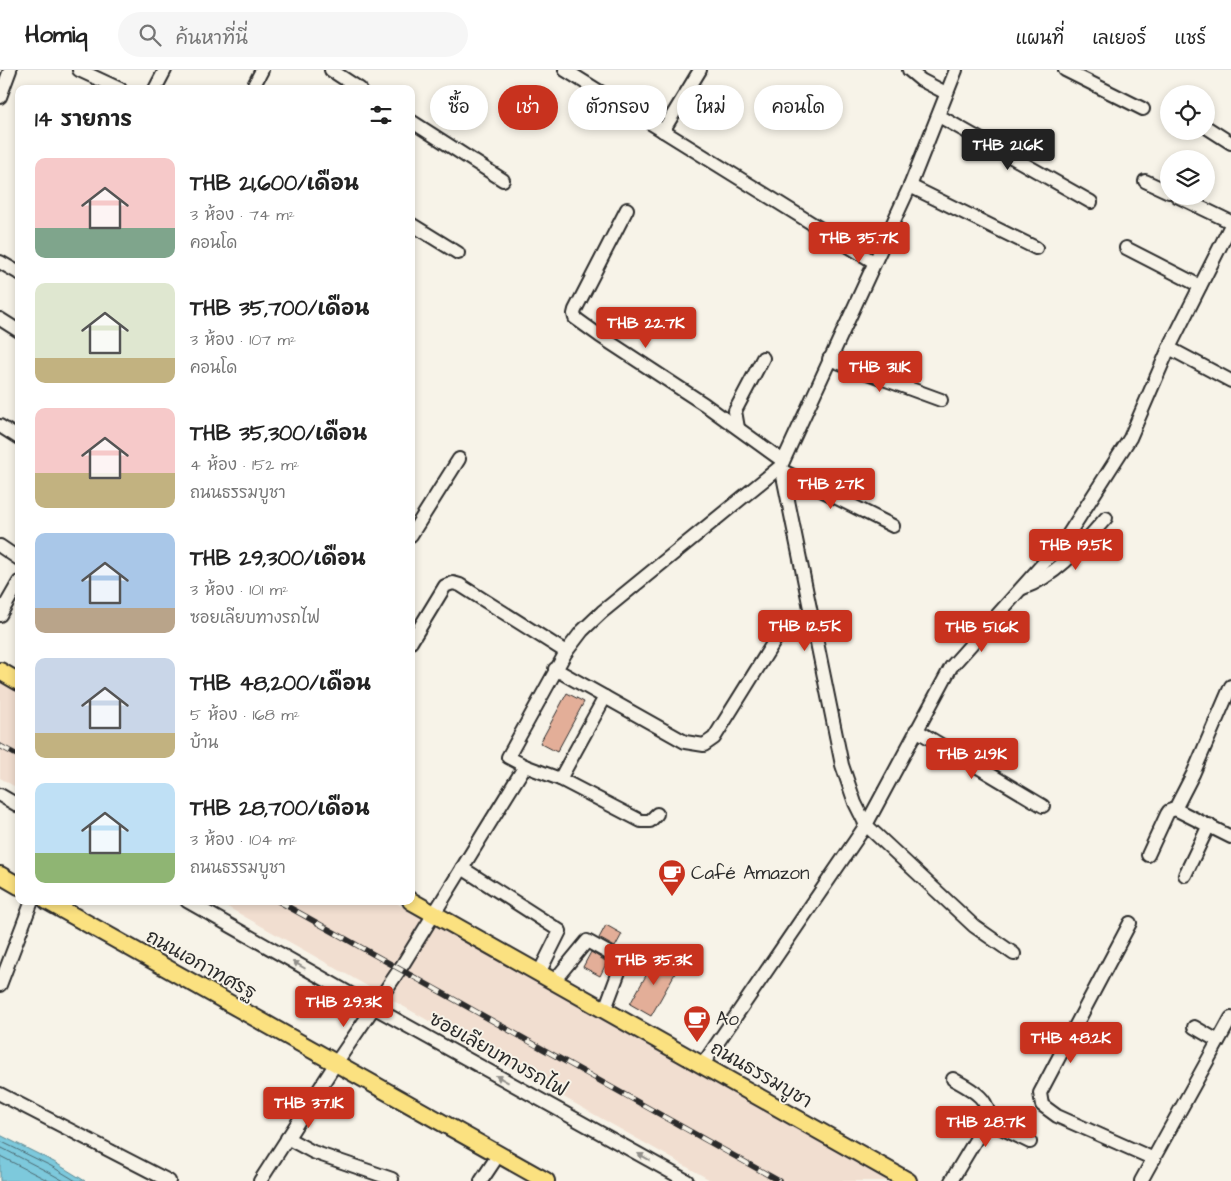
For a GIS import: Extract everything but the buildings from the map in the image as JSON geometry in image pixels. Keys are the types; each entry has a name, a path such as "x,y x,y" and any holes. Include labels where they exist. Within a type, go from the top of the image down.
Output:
{"main road":[{"path":"0,671 15,680"},
{"path":"0,875 15,884"},
{"name":"ถนนธรรมบูชา","path":"415,903 908,1181"},
{"name":"ถนนเอกาทศรฐ","path":"53,905 546,1181"}],"street":[{"path":"0,94 10,70"},
{"path":"79,70 111,85"},
{"path":"157,85 165,70"},
{"path":"254,85 262,70"},
{"path":"331,70 354,85"},
{"path":"565,70 874,262"},
{"path":"663,131 700,70"},
{"path":"909,70 921,80 946,93"},
{"path":"656,814 650,821 641,821 560,778 525,766 508,756 555,670 582,632 602,612 782,465 910,186 956,70"},
{"path":"1065,70 1143,109"},
{"path":"939,116 1091,202"},
{"path":"415,124 503,180"},
{"path":"1215,133 1231,143"},
{"path":"1145,181 1160,188"},
{"path":"910,186 1036,248"},
{"path":"702,1064 866,825 951,667 1066,538 1130,438 1169,348 1231,225 1194,205"},
{"path":"627,209 575,310 575,318 738,428 782,465 893,526"},
{"path":"415,226 458,253"},
{"path":"1126,248 1200,286"},
{"path":"0,262 15,271"},
{"path":"0,319 15,328"},
{"path":"1169,348 1231,381"},
{"path":"738,428 735,411 763,358"},
{"path":"829,359 941,400"},
{"path":"0,426 15,435"},
{"path":"415,529 459,458"},
{"path":"782,465 842,765 855,803 866,825 974,926 1014,954"},
{"path":"1021,589 1035,584 1049,575 1081,547 1106,518"},
{"path":"0,546 15,556"},
{"path":"415,636 446,586 452,583 460,585 566,652"},
{"path":"0,615 15,589"},
{"path":"555,670 685,742 704,745 714,738 782,629"},
{"path":"1175,809 1193,774 1231,686"},
{"path":"560,778 605,696"},
{"path":"916,730 1043,806"},
{"path":"260,1181 336,1063 375,1008 525,766"},
{"path":"0,795 15,804"},
{"path":"1148,855 1167,814 1175,809 1231,837"},
{"path":"1186,875 1209,825"},
{"path":"462,868 560,931 539,972"},
{"path":"0,985 30,905"},
{"name":"ซอยเลียบทางรถไฟ","path":"194,905 687,1181"},
{"path":"1130,923 1040,1093 1040,1099 1042,1105 1057,1116 1154,1159"},
{"path":"554,981 587,941 623,961 605,1009"},
{"path":"1141,1181 1231,1018"},
{"path":"1194,1027 1218,1041"},
{"path":"951,1181 986,1121 988,1110 982,1099 973,1090 953,1079"},
{"path":"0,1094 169,1181"},
{"path":"986,1121 1030,1142"},
{"path":"287,1138 313,1152 392,1179"},
{"path":"481,1181 499,1154"}],"shaded area":[{"path":"0,680 15,689 15,787 0,778"},
{"path":"224,905 400,905 890,1181 712,1181"}],"water":[{"path":"0,1135 54,1162 85,1181 0,1181"}],"railway":[{"path":"0,746 15,754"},
{"path":"285,905 779,1181"}],"place":[{"name":"Café Amazon","path":"672,897"},
{"name":"Ao","path":"697,1043"}]}
